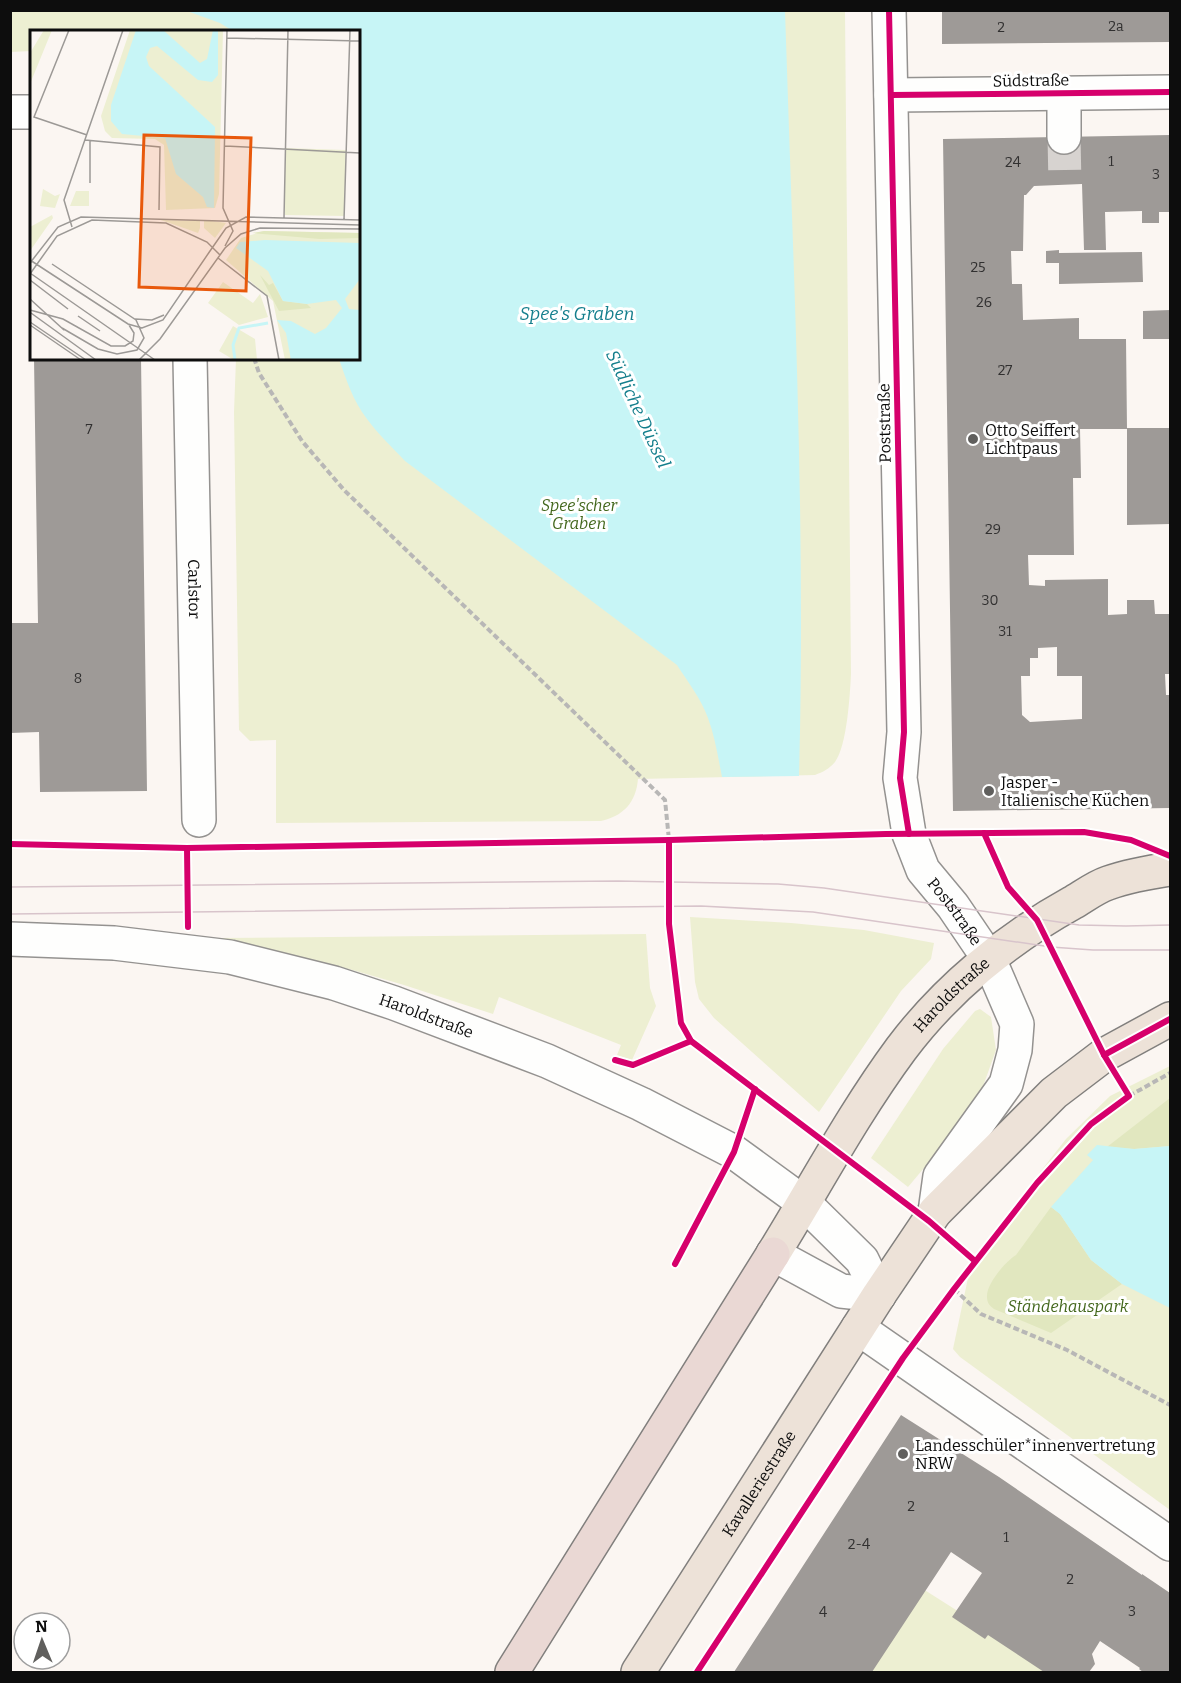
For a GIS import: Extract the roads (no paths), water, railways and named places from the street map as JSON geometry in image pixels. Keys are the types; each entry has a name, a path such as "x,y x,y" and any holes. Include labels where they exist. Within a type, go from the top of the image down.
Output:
{"highway":[{"path":"512,1672 773,1254"}],"main road":[{"name":"Haroldstraße","path":"804,1203 834,1149 901,1049 943,1000 1011,941 1041,920 1107,883 1170,869"},
{"path":"879,1295 935,1212 1054,1093 1104,1055 1170,1019"},
{"path":"773,1254 804,1203"},
{"name":"Kavalleriestraße","path":"638,1672 879,1295"}],"street":[{"name":"Poststraße","path":"889,10 904,732 900,778 909,834 923,870 953,906 989,959 1017,1024 1015,1050 1006,1084 940,1176 935,1212"},
{"name":"Südstraße","path":"891,95 1170,92"},
{"path":"1064,93 1064,137"},
{"path":"10,112 30,112"},
{"name":"Carlstor","path":"190,360 199,820"},
{"name":"Haroldstraße","path":"10,939 114,943 230,957 334,983 394,1003 547,1061 641,1104 734,1152 804,1203 862,1260 879,1295"},
{"path":"773,1254 841,1291 879,1295"},
{"path":"858,1328 1170,1544"}],"water":[{"name":"Spee's Graben","path":"187,11 785,11 800,489 799,776 722,777 708,718 698,697 677,665 405,461 367,419 350,390 339,360 360,360 360,30 231,30 220,23"},
{"path":"1097,1145 1134,1149 1170,1146 1170,1308 1122,1284 1091,1260 1060,1214 1051,1207 1093,1160 1087,1155"}],"tunnel":[{"path":"1064,137 1065,185"}],"tram line":[{"path":"10,887 618,881 778,884 824,888 1079,925 1170,925"},
{"path":"10,914 701,906 813,912 1051,947 1093,950 1170,950"}],"place":[{"name":"Otto Seiffert Lichtpaus","path":"973,439"},
{"name":"Jasper - Italienische Küchen","path":"989,791"},
{"name":"Landesschüler*innenvertretung NRW","path":"903,1454"}],"water label":[{"name":"Südliche Düssel","path":"638,409"}],"park label":[{"name":"Spee'scher Graben","path":"579,514"},
{"name":"Ständehauspark","path":"1068,1306"}]}
